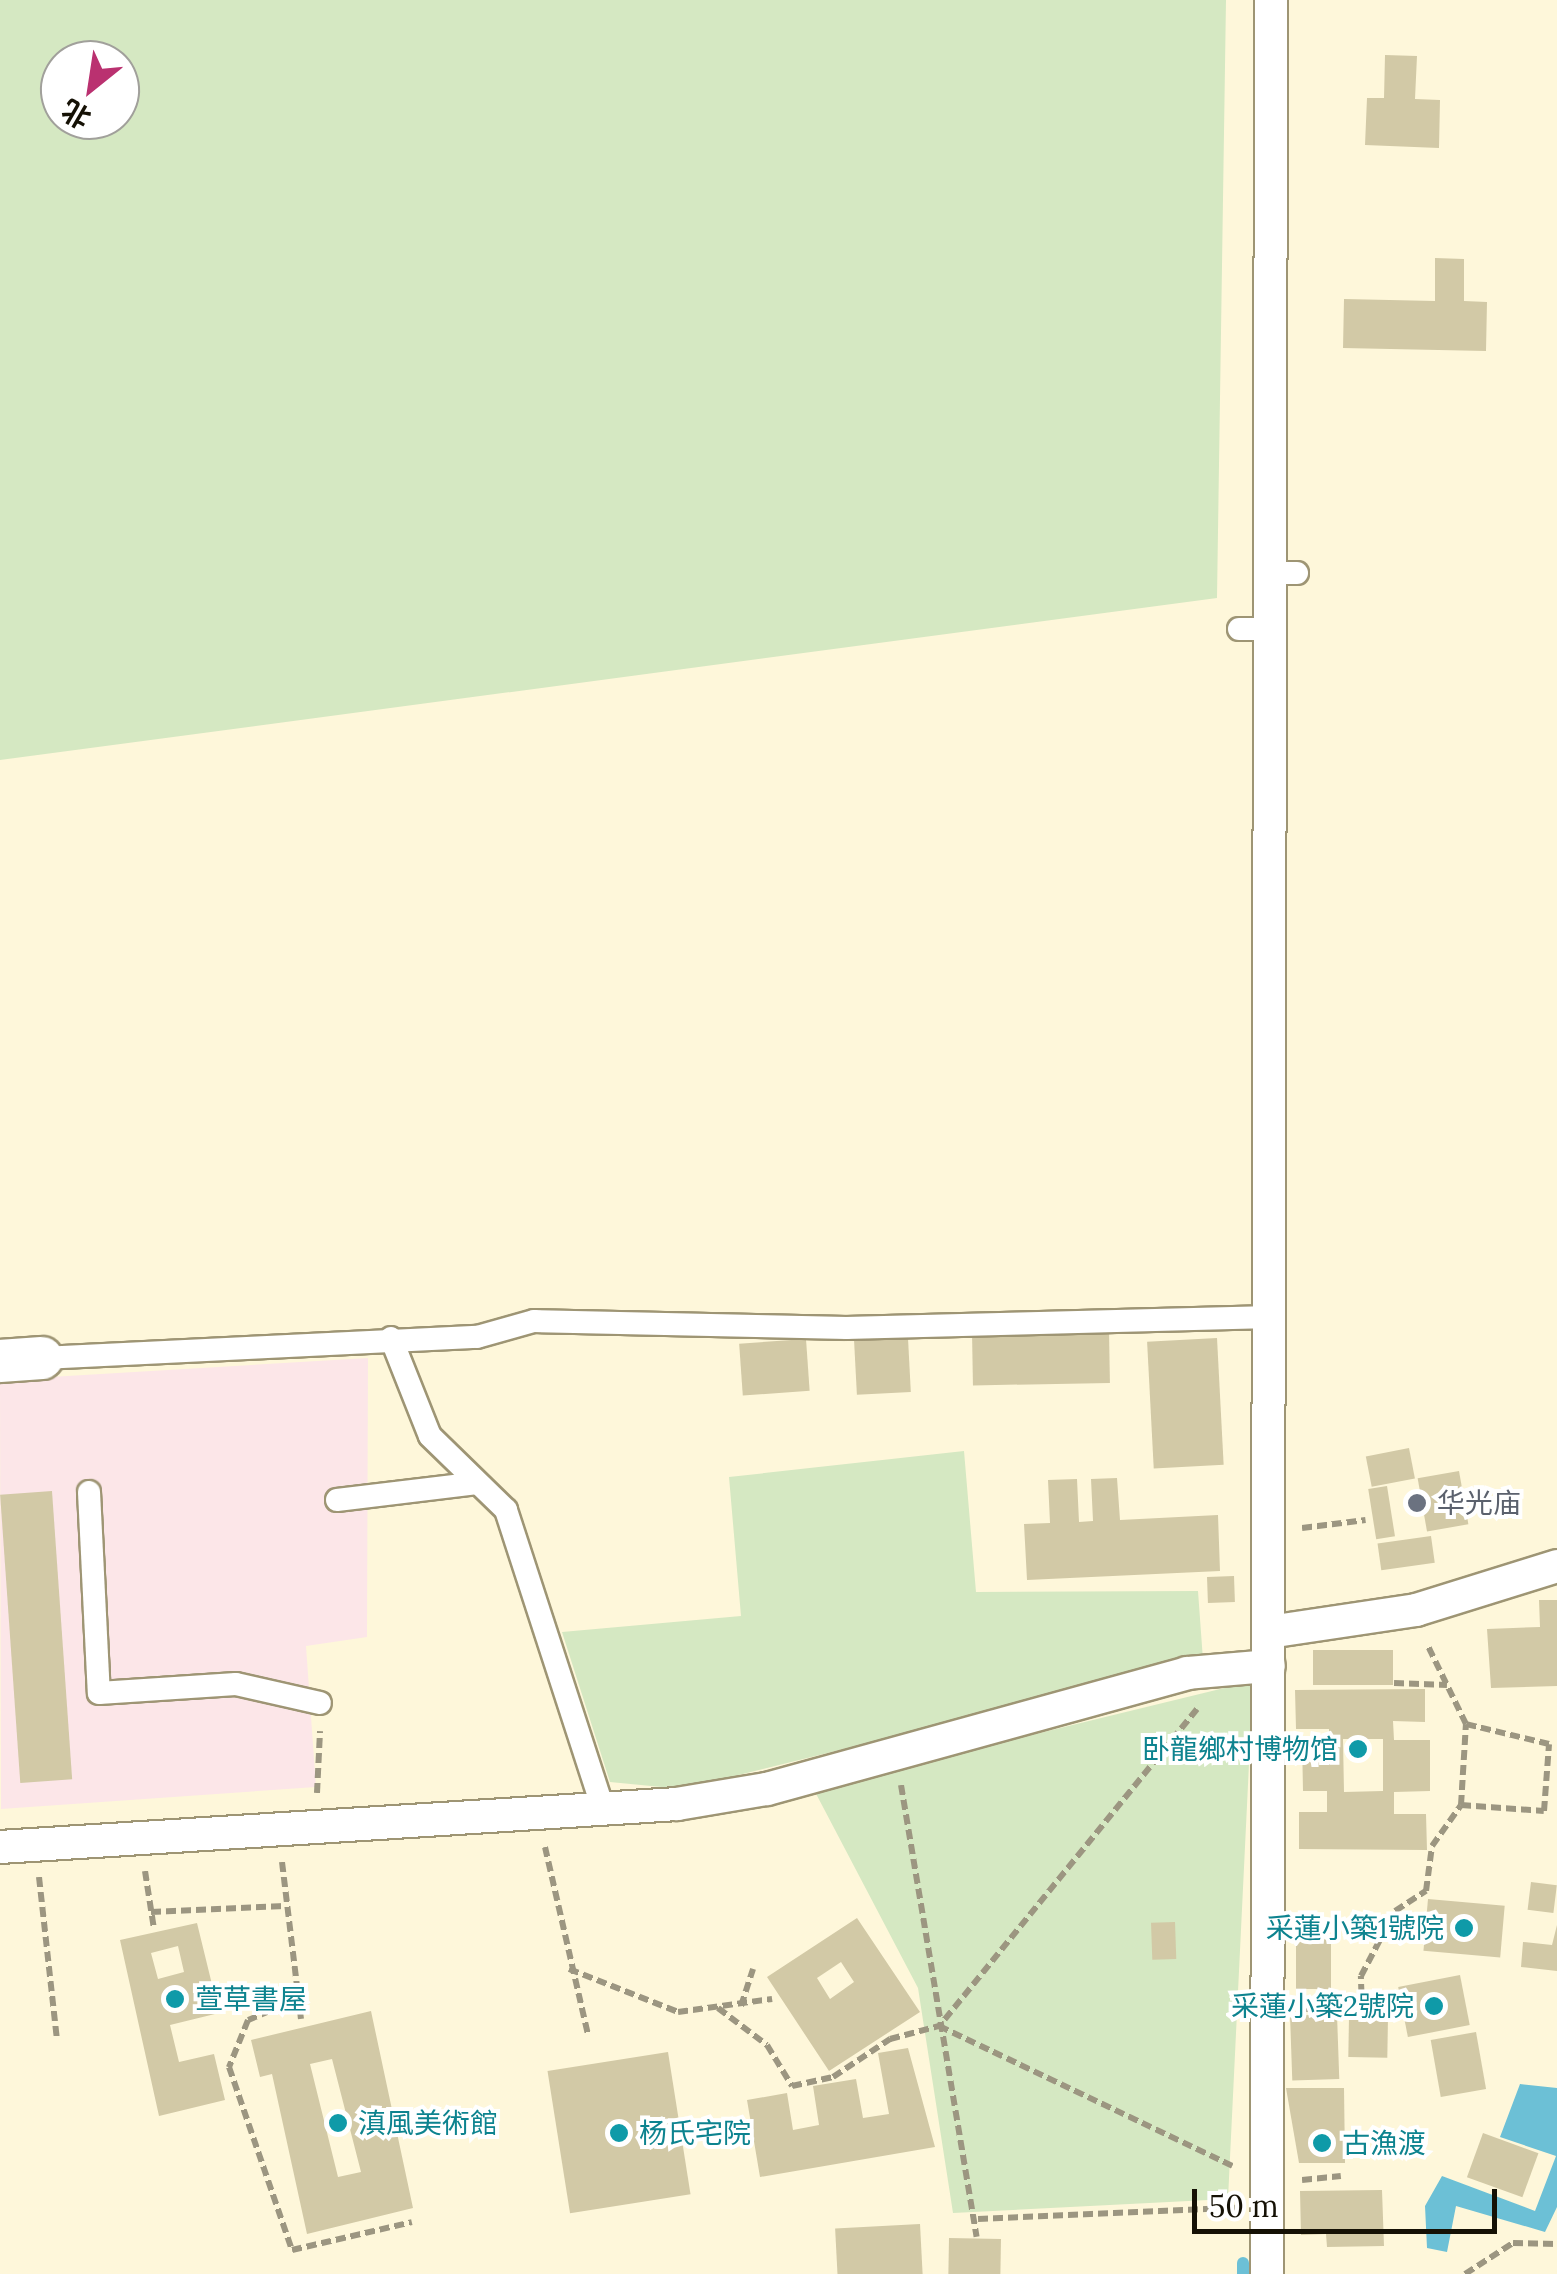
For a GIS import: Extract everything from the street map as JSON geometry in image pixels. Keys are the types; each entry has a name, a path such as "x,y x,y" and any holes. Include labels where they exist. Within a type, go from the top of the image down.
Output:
{"street":[{"path":"1267,2274 1270,1317 1254,629 1284,573 1271,0"},
{"path":"0,1360 42,1358"},
{"path":"1270,1632 1416,1610 1557,1566"},
{"path":"0,1847 541,1811 767,1789 1187,1673 1269,1666"}],"lane":[{"path":"42,1358 477,1336 534,1321 847,1328 1270,1317"},
{"path":"392,1338 430,1436 506,1510 602,1806"},
{"path":"336,1500 477,1483"},
{"path":"89,1492 99,1693 236,1684 320,1703"}],"path":[{"path":"1270,1532 1366,1520"},
{"path":"1268,2010 1362,2009 1361,1976 1395,1911 1426,1891 1432,1846 1461,1805 1466,1724 1416,1610"},
{"path":"718,2008 766,2046 792,2086 833,2078 890,2039 939,2026 1230,1670"},
{"path":"1394,1683 1447,1685"},
{"path":"319,1778 320,1703"},
{"path":"1461,1805 1544,1811 1550,1744 1466,1724"},
{"path":"896,1754 939,2026 978,2219 977,2237"},
{"path":"541,1811 570,1969 588,2035"},
{"path":"280,1827 285,1906 302,2020"},
{"path":"140,1836 154,1929"},
{"path":"36,1845 57,2039"},
{"path":"150,1912 285,1906"},
{"path":"570,1969 678,2012 741,2006 772,1998"},
{"path":"741,2006 752,1969"},
{"path":"298,1999 248,2020 229,2067 292,2250 412,2222"},
{"path":"939,2026 1266,2182"},
{"path":"978,2219 1230,2209"},
{"path":"1465,2274 1514,2243 1557,2244"}],"shaded area":[{"path":"368,1358 367,1637 306,1646 316,1787 1,1809 0,1380"}],"green space":[{"path":"0,0 1226,0 1217,598 0,760"},
{"path":"964,1451 976,1592 1198,1591 1203,1660 682,1789 610,1782 562,1632 741,1616 729,1477"},
{"path":"1253,1681 1228,2199 953,2213 918,1988 813,1788"}],"water":[{"path":"1520,2084 1557,2088 1557,2207 1545,2232 1456,2206 1447,2252 1427,2248 1425,2206 1442,2176 1535,2211 1556,2156 1500,2137"}],"building":[{"path":"1385,55 1417,56 1415,99 1440,100 1439,148 1365,145 1367,98 1384,98"},
{"path":"1435,258 1464,259 1464,301 1487,302 1486,351 1343,348 1344,299 1435,301"},
{"path":"1109,1330 1110,1383 973,1385 972,1332"},
{"path":"908,1338 911,1392 857,1395 854,1341"},
{"path":"1217,1338 1224,1465 1154,1468 1147,1342"},
{"path":"806,1339 810,1391 743,1396 739,1344"},
{"path":"1409,1448 1415,1478 1372,1487 1366,1456"},
{"path":"1459,1471 1468,1524 1427,1531 1418,1478"},
{"path":"1117,1478 1120,1520 1218,1515 1220,1571 1027,1580 1024,1524 1050,1523 1048,1480 1077,1479 1079,1522 1093,1521 1091,1479"},
{"path":"1387,1486 1395,1536 1376,1539 1368,1489"},
{"path":"52,1491 72,1779 20,1783 0,1495"},
{"path":"1431,1536 1435,1563 1381,1570 1378,1544"},
{"path":"1234,1576 1235,1602 1208,1603 1207,1577"},
{"path":"1539,1600 1557,1600 1557,1686 1491,1688 1487,1629 1540,1627"},
{"path":"1313,1650 1393,1650 1393,1685 1313,1685"},
{"path":"1425,1689 1425,1722 1393,1721 1394,1740 1430,1740 1430,1791 1394,1792 1394,1814 1426,1814 1427,1850 1299,1849 1299,1812 1327,1812 1327,1791 1303,1791 1302,1740 1329,1740 1329,1729 1296,1729 1295,1690","holes":["1343,1739 1383,1739 1383,1791 1344,1792"]},
{"path":"1531,1882 1557,1885 1553,1913 1528,1910"},
{"name":"采蓮小築1號院","path":"1428,1899 1505,1906 1500,1958 1423,1951"},
{"path":"857,1918 920,2012 829,2071 767,1977","holes":["841,1962 854,1982 830,1999 817,1978"]},
{"path":"1175,1922 1176,1959 1152,1960 1151,1923"},
{"path":"197,1923 219,2013 170,2025 179,2062 214,2054 225,2100 159,2116 120,1940","holes":["178,1946 184,1972 158,1979 151,1953"]},
{"path":"1557,1925 1557,1971 1521,1967 1523,1942 1552,1945"},
{"path":"1296,1935 1331,1935 1331,1989 1296,1989"},
{"name":"采蓮小築2號院","path":"1460,1975 1470,2025 1408,2037 1398,1987"},
{"path":"371,2011 413,2208 307,2234 272,2074 260,2077 251,2040","holes":["332,2059 361,2172 338,2177 310,2064"]},
{"path":"1337,2014 1339,2079 1292,2081 1290,2016"},
{"path":"1349,2017 1388,2018 1387,2058 1348,2057"},
{"path":"1476,2032 1486,2089 1441,2097 1431,2040"},
{"path":"908,2048 935,2147 760,2177 747,2100 787,2093 793,2130 819,2125 813,2086 856,2079 863,2118 889,2114 878,2053"},
{"name":"杨氏宅院","path":"668,2052 691,2194 570,2213 548,2071"},
{"name":"古漁渡","path":"1286,2088 1344,2088 1345,2163 1299,2163"},
{"path":"1483,2133 1538,2153 1522,2197 1467,2177"},
{"path":"1382,2190 1384,2246 1327,2247 1326,2234 1301,2235 1300,2191"},
{"path":"920,2224 923,2274 838,2274 835,2228"},
{"path":"949,2238 1001,2239 1000,2274 948,2274"}],"waterway":[{"path":"1243,2263 1243,2274"}],"place":[{"name":"华光庙","path":"1417,1503"},
{"name":"卧龍鄉村博物馆","path":"1358,1749"},
{"name":"采蓮小築1號院","path":"1464,1928"},
{"name":"萱草書屋","path":"175,1999"},
{"name":"采蓮小築2號院","path":"1434,2006"},
{"name":"滇風美術館","path":"338,2123"},
{"name":"杨氏宅院","path":"619,2133"},
{"name":"古漁渡","path":"1322,2143"}]}
